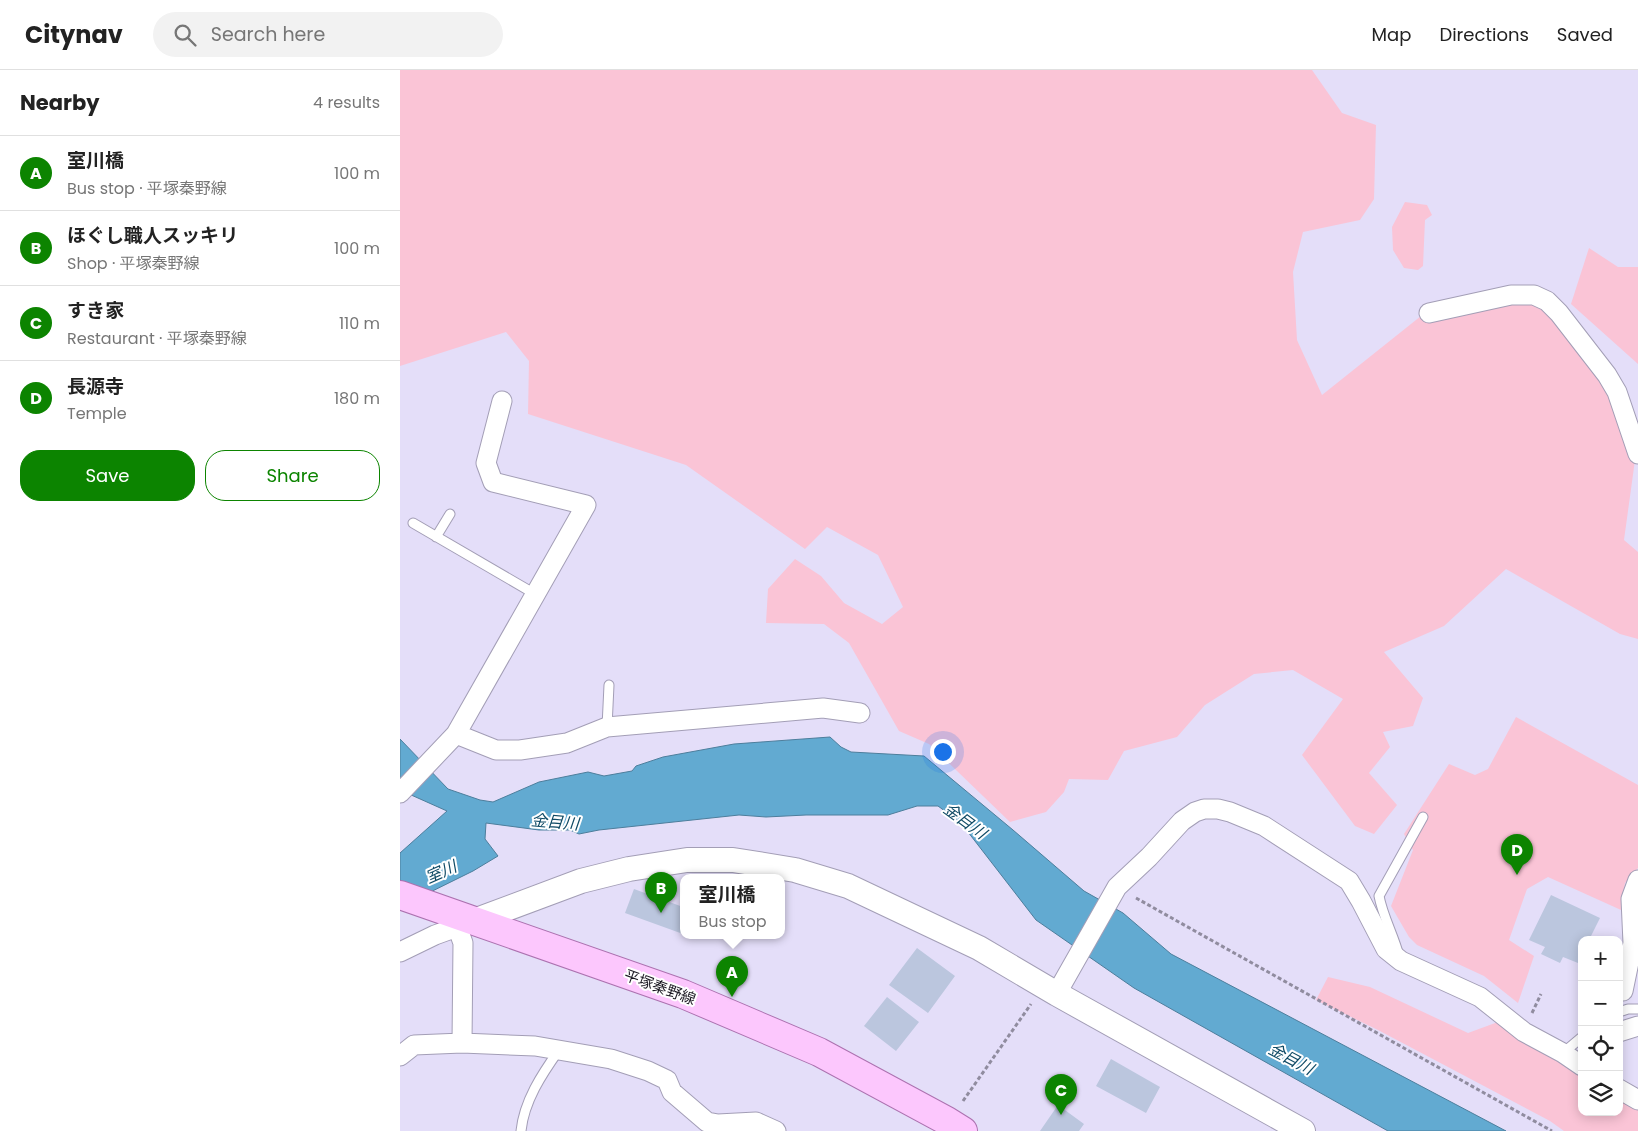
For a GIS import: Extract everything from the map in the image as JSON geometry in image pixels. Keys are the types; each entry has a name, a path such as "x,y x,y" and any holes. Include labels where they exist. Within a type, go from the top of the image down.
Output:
{"main road":[{"name":"平塚秦野線","path":"400,895 459,920 683,994 819,1052 947,1121 960,1120"}],"street":[{"path":"1429,313 1511,295 1534,295 1546,301 1559,313 1617,392 1638,454"},
{"path":"400,793 453,738 586,505 493,482 486,463 502,401"},
{"path":"453,738 496,750 520,750 567,742 607,727 823,708 860,713"},
{"path":"1059,989 1116,886 1149,857 1182,821 1195,812 1204,809 1230,812 1264,826 1349,881 1362,901 1386,949 1401,961 1480,997 1524,1032 1578,1063"},
{"path":"400,952 435,935 459,920 581,881 629,869 687,860 733,860 795,870 848,886 979,948 1059,989 1303,1131"},
{"path":"1623,991 1633,943 1631,899 1638,880"},
{"path":"459,920 463,943 462,1043"},
{"path":"1623,1031 1638,1026"},
{"path":"400,1056 414,1044 462,1043 535,1046 611,1059 667,1080 672,1092 706,1122 718,1124 756,1122 773,1130"},
{"path":"1623,1091 1638,1100"}],"lane":[{"path":"436,536 450,514"},
{"path":"413,522 535,594"},
{"path":"607,727 610,685"},
{"path":"1401,961 1379,896 1424,817"},
{"path":"1623,1011 1638,1009"},
{"path":"1563,1053 1578,1040"},
{"path":"521,1131 522,1123 538,1081 559,1049"}],"path":[{"path":"1116,886 1552,1131"},
{"path":"1531,1017 1541,994"},
{"path":"960,1120 1031,1004"}],"shaded area":[{"path":"400,70 1312,70 1342,113 1376,125 1374,199 1360,220 1303,232 1293,272 1297,340 1322,395 1421,316 1532,301 1554,317 1607,390 1635,460 1624,540 1638,552 1638,639 1620,634 1506,569 1444,626 1384,652 1423,698 1413,726 1383,732 1390,747 1369,773 1397,805 1374,834 1355,826 1302,755 1343,699 1293,670 1254,674 1205,705 1177,737 1124,751 1108,780 1069,779 1064,792 1046,812 1010,822 929,744 899,731 849,643 824,624 766,623 768,589 795,559 821,576 844,603 882,624 903,607 878,555 827,527 805,549 686,465 528,414 529,361 506,332 400,366"},
{"path":"1405,202 1427,205 1432,215 1425,220 1423,266 1418,270 1404,268 1393,250 1392,227"},
{"path":"1589,248 1618,267 1638,267 1638,364 1571,304"},
{"path":"1516,717 1638,785 1638,868 1625,883 1621,910 1548,877 1527,889 1509,940 1534,956 1518,1003 1484,976 1417,945 1409,937 1391,906 1413,850 1404,834 1449,764 1475,775 1488,769"},
{"path":"1328,977 1370,987 1468,1033 1506,1019 1578,1064 1578,1116 1623,1116 1623,1091 1638,1100 1638,1131 1564,1131 1550,1121 1378,1030 1316,1000"}],"water":[{"path":"830,737 841,747 851,752 924,756 1084,891 1123,913 1171,954 1506,1131 1388,1131 1134,988 1036,920 961,823 938,806 917,806 888,815 766,817 739,815 599,830 579,834 570,830 539,830 486,823 485,839 498,856 473,871 400,907 400,853 447,811 400,790 400,739 448,789 480,800 493,802 539,782 588,772 604,776 632,771 636,766 663,757 734,744"}],"building":[{"path":"634,889 680,906 680,933 625,913"},
{"path":"1551,895 1600,918 1591,936 1578,936 1578,963 1563,957 1560,963 1541,954 1545,947 1529,940"},
{"path":"917,948 955,976 928,1013 889,985"},
{"path":"887,997 919,1022 896,1051 864,1026"},
{"path":"1111,1059 1160,1087 1146,1113 1096,1086"},
{"path":"1058,1105 1084,1124 1079,1131 1040,1131"}],"place":[{"name":"長源寺","path":"1517,875"},
{"name":"ほぐし職人スッキリ","path":"661,913"},
{"name":"室川橋","path":"732,997"},
{"name":"すき家","path":"1061,1115"}],"water label":[{"name":"金目川","path":"965,821"},
{"name":"金目川","path":"555,822"},
{"name":"室川","path":"441,872"},
{"name":"金目川","path":"1291,1059"}]}
